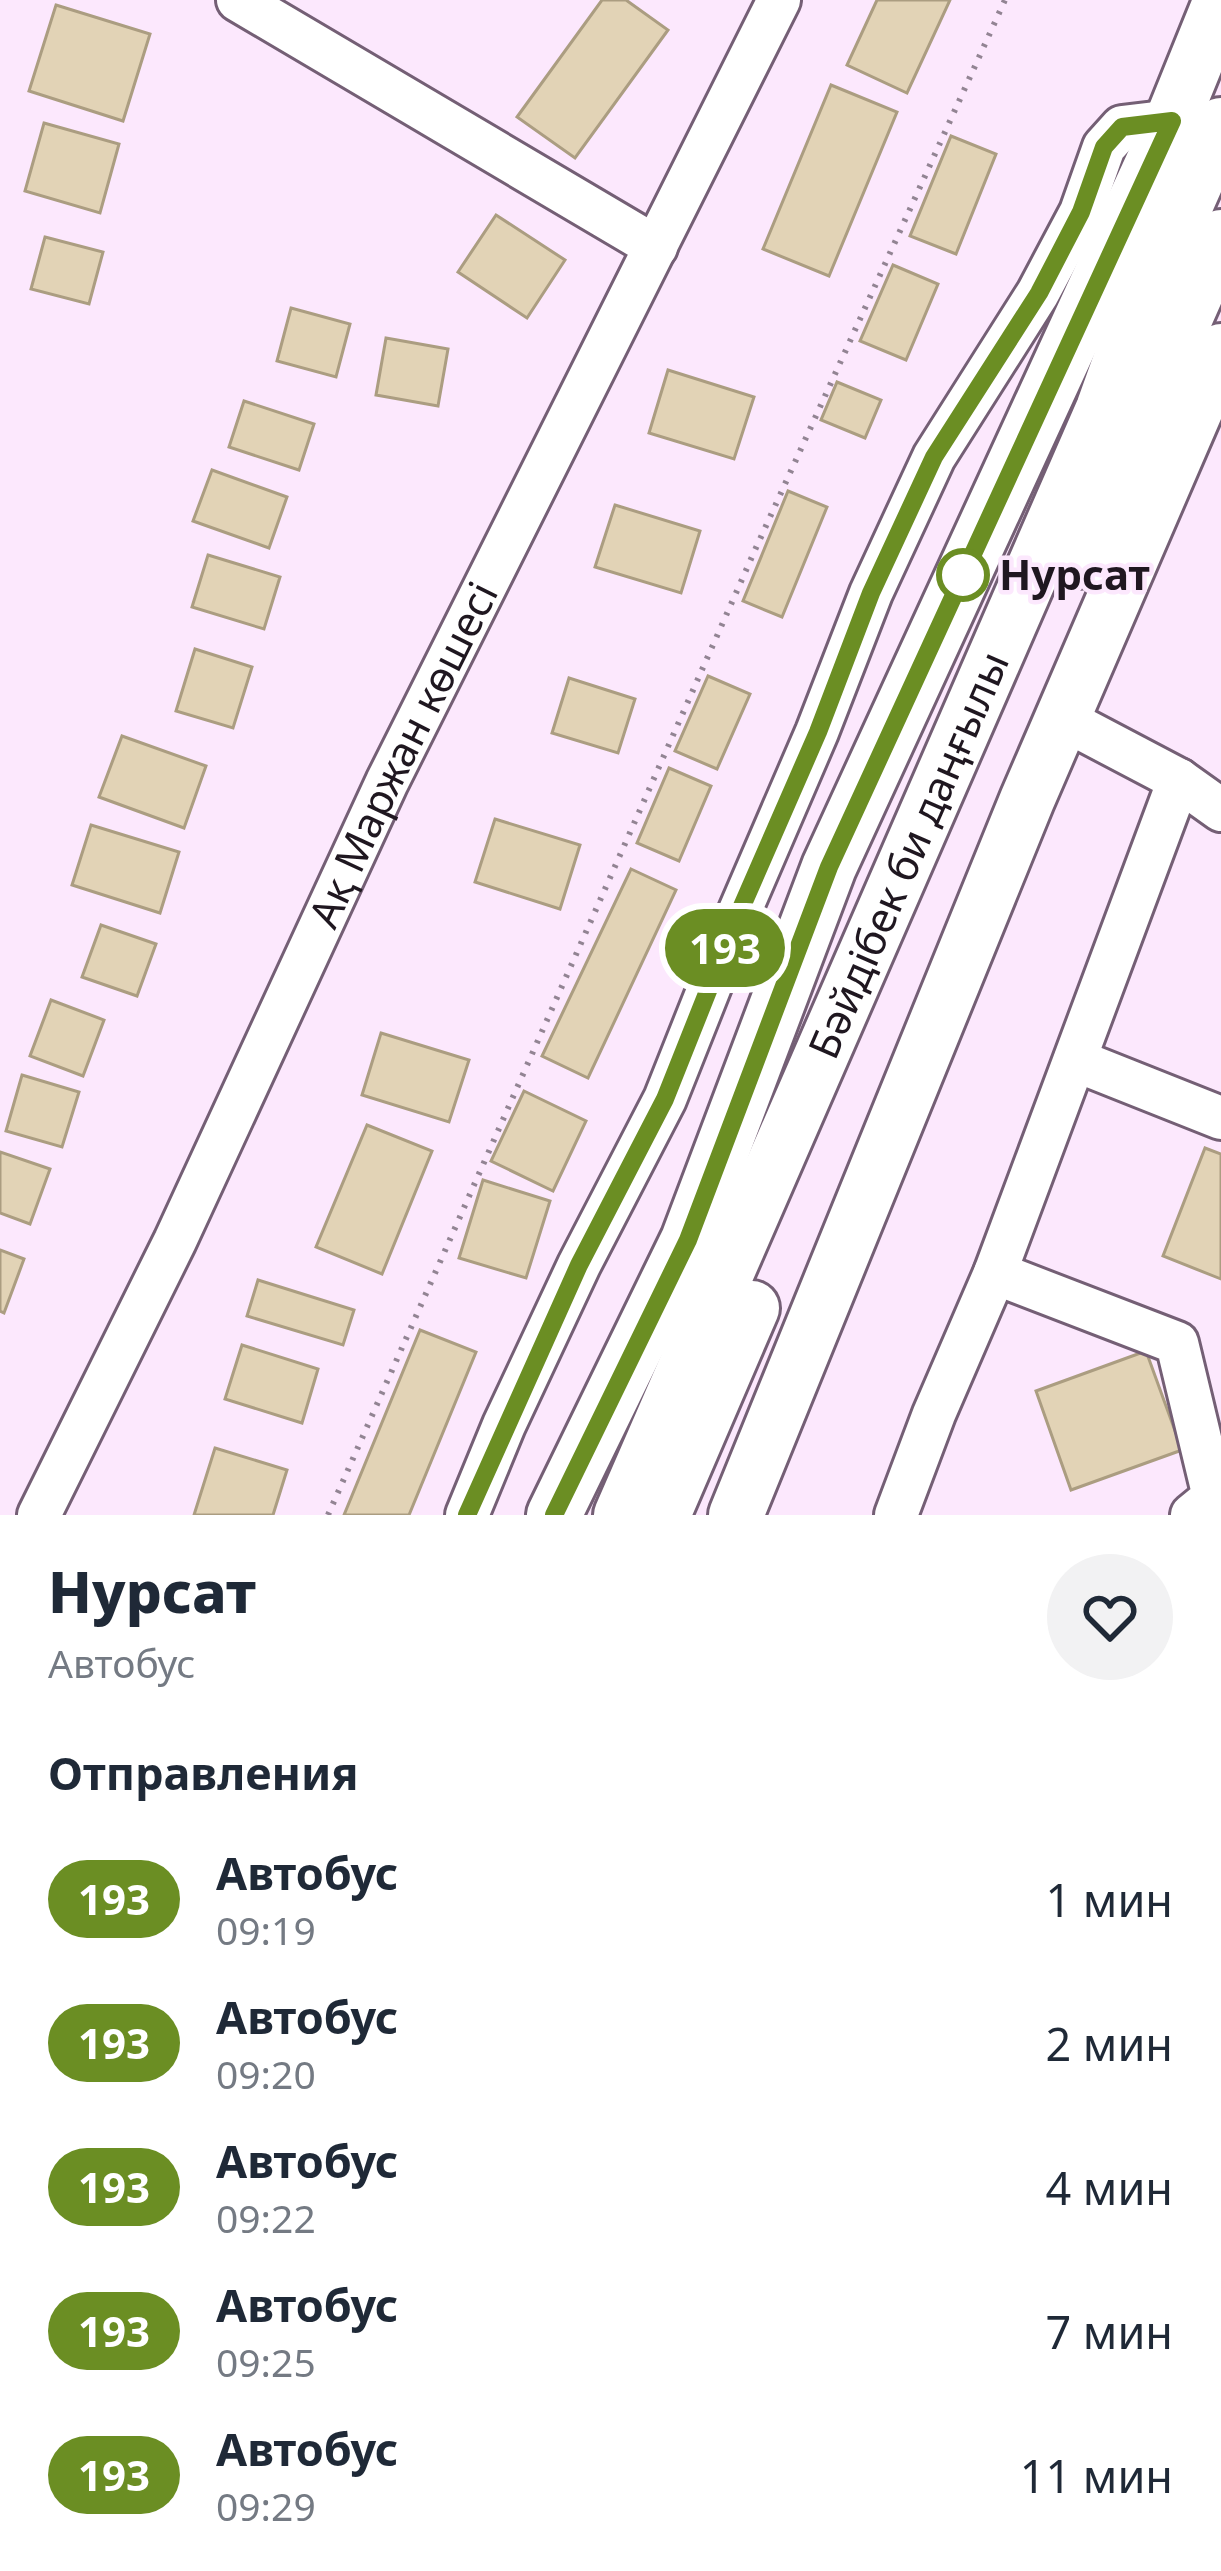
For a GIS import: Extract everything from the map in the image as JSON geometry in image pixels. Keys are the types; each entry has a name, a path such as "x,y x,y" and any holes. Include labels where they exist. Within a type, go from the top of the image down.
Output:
{"main road":[{"path":"554,1515 688,1240 829,867 1196,123 1221,0"},
{"name":"Бәйдібек би даңғылы","path":"621,1515 1103,409 1196,123"},
{"name":"Бәйдібек би даңғылы","path":"663,1515 1221,237"},
{"path":"736,1515 1019,819 1221,351"}],"street":[{"path":"238,0 656,247"},
{"name":"Ақ Маржан көшесі","path":"39,1515 175,1240 387,782 778,0"},
{"path":"467,1515 579,1265 665,1099 871,593 934,457 1039,293 1081,212 1104,147 1122,127 1196,123"},
{"path":"1065,720 1179,780 1221,810"},
{"path":"896,1515 994,1273 1179,780"},
{"path":"1076,1060 1221,1118"},
{"path":"994,1273 1177,1342 1214,1497 1192,1515"}],"path":[{"path":"328,1515 755,550 1005,0"}],"building":[{"path":"602,0 626,0 668,30 575,158 517,117"},
{"path":"877,0 950,0 907,93 847,65"},
{"path":"56,5 150,34 123,121 29,91"},
{"path":"831,85 897,112 829,276 763,249"},
{"path":"44,123 119,144 100,213 25,191"},
{"path":"951,136 996,154 956,254 910,236"},
{"path":"496,215 565,260 527,318 458,272"},
{"path":"45,237 103,252 89,304 31,289"},
{"path":"893,265 938,284 906,360 860,341"},
{"path":"291,308 350,324 336,377 277,361"},
{"path":"386,338 448,349 438,406 376,395"},
{"path":"668,370 754,397 734,459 649,433"},
{"path":"837,382 881,400 865,438 821,420"},
{"path":"244,401 314,424 299,470 229,447"},
{"path":"212,470 287,497 269,548 193,521"},
{"path":"788,491 827,507 782,617 743,601"},
{"path":"615,505 700,531 681,593 595,567"},
{"path":"208,555 280,577 264,629 192,607"},
{"path":"195,649 252,667 233,728 176,711"},
{"path":"708,676 750,694 717,769 675,751"},
{"path":"569,678 635,699 618,753 552,733"},
{"path":"122,736 206,766 184,828 99,797"},
{"path":"669,768 711,786 679,861 637,843"},
{"path":"495,819 580,845 560,909 475,882"},
{"path":"91,825 179,852 160,913 72,885"},
{"path":"631,869 676,890 588,1078 542,1056"},
{"path":"101,925 156,944 137,996 82,977"},
{"path":"51,1000 104,1020 83,1076 30,1056"},
{"path":"381,1033 469,1060 449,1122 362,1095"},
{"path":"22,1075 79,1092 62,1147 6,1131"},
{"path":"524,1091 586,1121 553,1191 491,1161"},
{"path":"367,1125 432,1151 382,1274 316,1247"},
{"path":"1205,1148 1221,1154 1221,1279 1163,1256"},
{"path":"0,1152 50,1169 30,1224 0,1213"},
{"path":"483,1180 550,1201 526,1278 459,1258"},
{"path":"0,1250 24,1259 4,1313 0,1311"},
{"path":"258,1280 354,1310 343,1345 247,1316"},
{"path":"420,1330 476,1352 409,1515 344,1515"},
{"path":"242,1345 318,1369 302,1423 225,1399"},
{"path":"1146,1351 1182,1450 1071,1490 1036,1391"},
{"path":"215,1448 287,1470 273,1515 194,1515"}],"bus line":[{"name":"193","path":"467,1515 579,1265 665,1099 871,593 934,457 1039,293 1081,212 1104,147 1122,127 1172,121 829,867 688,1240 554,1515"}],"place":[{"name":"Нурсат","path":"963,575"}]}
